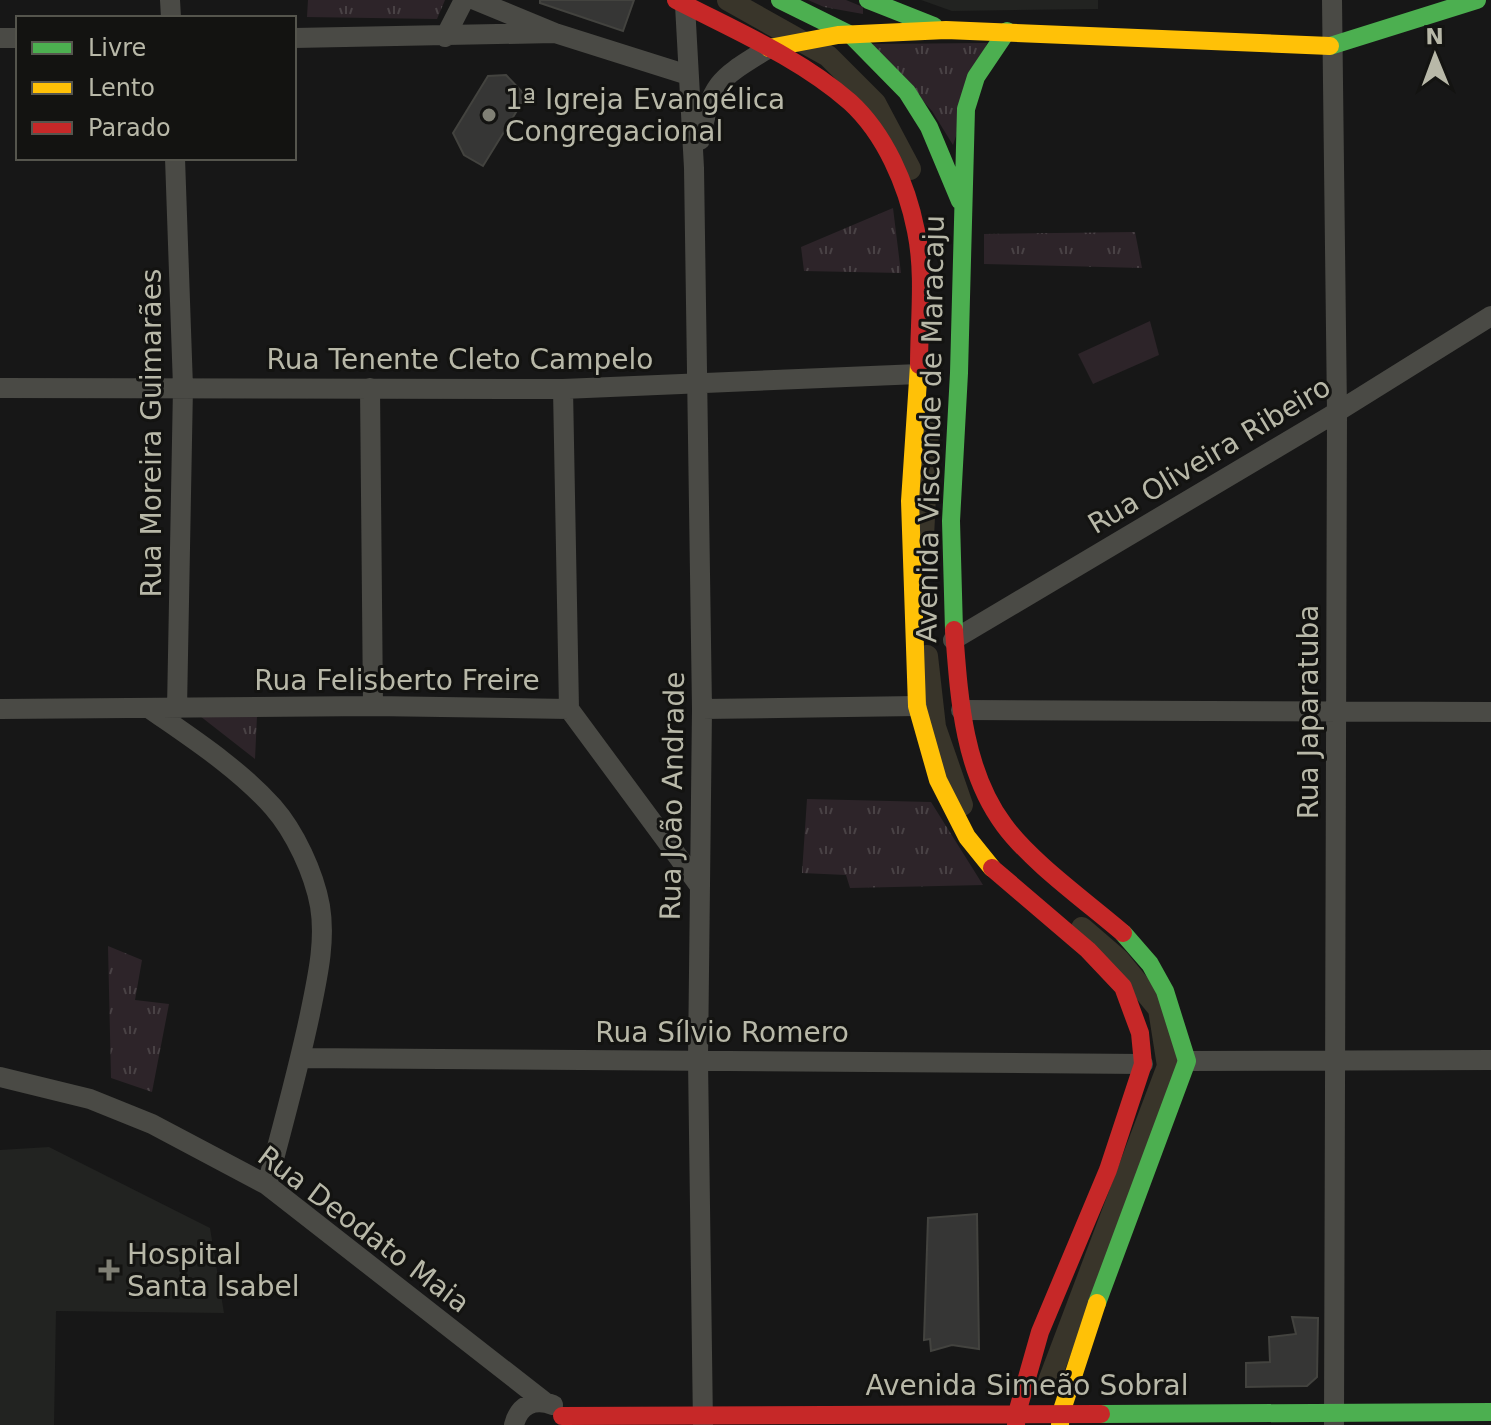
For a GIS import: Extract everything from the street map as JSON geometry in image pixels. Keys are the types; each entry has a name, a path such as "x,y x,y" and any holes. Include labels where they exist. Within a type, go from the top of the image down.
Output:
{"main road":[{"name":"Avenida Visconde de Maracaju","path":"780,0 844,35 917,106 939,148 964,213 951,521 953,640 961,710 971,757 989,800 1004,825 1026,849 1128,937 1150,964 1165,991 1187,1061"},
{"path":"868,0 946,30"},
{"path":"769,48 844,35 946,30 1333,46 1477,0"},
{"name":"Avenida Visconde de Maracaju","path":"680,2 769,48 824,82 851,103 872,127 900,176 916,230 920,263 919,374 910,501 917,706 938,780 967,837 995,871 1088,950 1123,987 1137,1023 1143,1064 1108,1170 1040,1332 1016,1419"},
{"path":"964,213 967,99 978,72 1007,31"},
{"path":"1061,1419 1094,1312 1187,1061"},
{"name":"Avenida Simeão Sobral","path":"558,1415 703,1420 1061,1419 1334,1418 1491,1412"}],"street":[{"path":"445,37 464,0"},
{"path":"475,0 555,33 688,75"},
{"name":"Rua Japaratuba","path":"1332,0 1337,412 1334,1418"},
{"name":"Rua João Andrade","path":"680,2 694,168 698,385 702,709 698,1060 703,1420"},
{"path":"296,38 555,33"},
{"name":"Rua João Andrade","path":"694,168 705,113 716,87 732,70 769,48"},
{"name":"Rua Moreira Guimarães","path":"175,160 183,387 177,709"},
{"name":"Rua Oliveira Ribeiro","path":"953,640 1337,412 1491,316"},
{"name":"Rua Tenente Cleto Campelo","path":"0,388 563,389 919,374"},
{"path":"370,388 373,706"},
{"path":"563,389 569,709"},
{"name":"Rua Felisberto Freire","path":"0,709 373,706 569,709 699,885"},
{"path":"702,709 917,706"},
{"path":"150,709 212,753 276,810 314,882 321,917 321,958 300,1058 267,1185"},
{"path":"961,710 1491,712"},
{"name":"Rua Sílvio Romero","path":"300,1058 1143,1064"},
{"path":"1187,1061 1491,1060"},
{"name":"Rua Deodato Maia","path":"0,1077 90,1099 152,1124 267,1185 558,1415"},
{"path":"514,1425 525,1406 539,1402 558,1415"}],"shaded area":[{"path":"921,0 1098,0 1098,9 952,11"},
{"name":"Hospital Santa Isabel","path":"49,1147 210,1228 224,1313 56,1311 54,1425 0,1425 0,1150"}],"green space":[{"path":"308,0 445,0 437,19 307,17"},
{"path":"808,0 846,0 863,7 863,14 824,7"},
{"path":"987,43 953,145 932,111 872,44"},
{"path":"893,208 901,273 804,271 801,247"},
{"path":"1135,232 1142,268 984,264 984,234"},
{"path":"1150,321 1159,355 1093,384 1078,354"},
{"path":"200,716 257,716 255,759"},
{"path":"807,799 931,802 983,885 850,888 846,875 802,873"},
{"path":"108,946 142,960 135,1000 169,1004 152,1092 111,1078"}],"building":[{"path":"540,0 634,0 623,31 540,3"},
{"name":"1ª Igreja Evangélica Congregacional","path":"506,75 526,96 483,166 464,155 453,133 488,76"},
{"path":"977,1214 979,1349 952,1345 931,1351 930,1339 924,1340 928,1218"},
{"path":"1292,1317 1318,1318 1317,1377 1307,1386 1246,1387 1246,1363 1270,1362 1269,1337 1296,1334"}],"waterway":[{"path":"728,0 828,56 875,103 910,169"},
{"path":"923,538 928,432"},
{"path":"927,656 935,727 962,805"},
{"path":"1049,1381 1168,1066 1159,1009 1118,959 1082,928"}],"traffic: fast":[{"path":"780,0 851,35 907,92 929,127 960,201"},
{"path":"868,0 934,26"},
{"path":"1330,46 1477,0"},
{"path":"954,630 951,521 959,373 966,109 976,77 1007,31"},
{"path":"1097,1303 1187,1061 1165,991 1150,964 1123,933"},
{"path":"1101,1414 1491,1412"}],"traffic: slow":[{"path":"769,48 838,35 946,30 1330,46"},
{"path":"919,365 910,501 917,706 938,780 967,837 992,868"},
{"path":"1060,1425 1061,1413 1097,1303"}],"traffic: jam":[{"path":"676,0 810,72 850,102 874,129 893,161 916,231 921,281 919,365"},
{"path":"954,630 961,706 971,757 990,804 1029,853 1123,933"},
{"path":"992,868 1088,950 1123,987 1140,1033 1143,1064 1108,1170 1040,1332 1016,1425"},
{"path":"562,1416 1101,1414"}],"place":[{"name":"1ª Igreja Evangélica Congregacional","path":"489,115"},
{"name":"Hospital Santa Isabel","path":"109,1270"}]}
